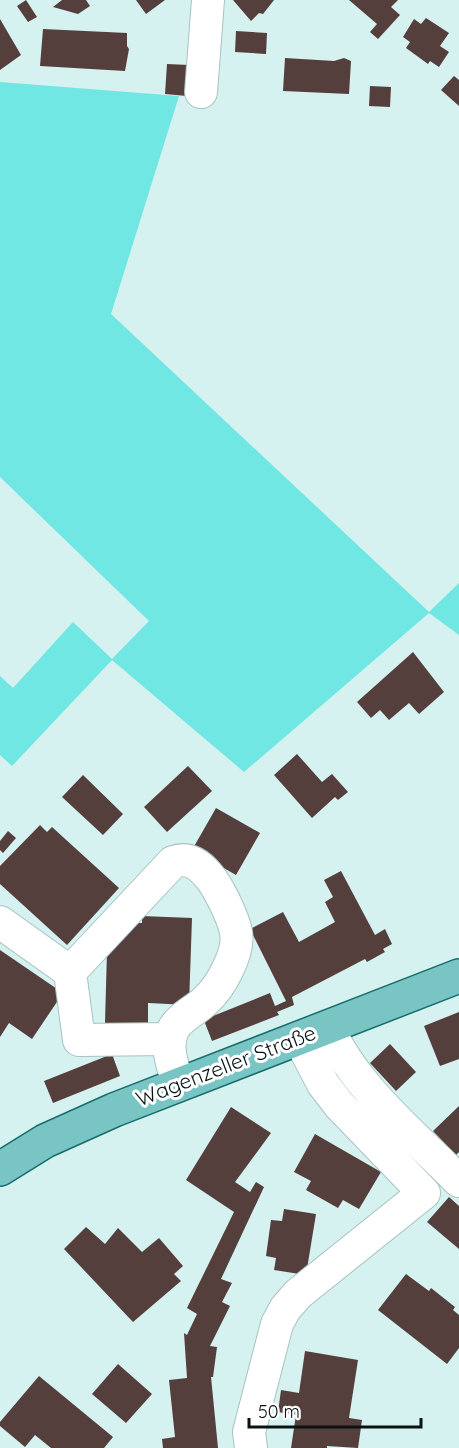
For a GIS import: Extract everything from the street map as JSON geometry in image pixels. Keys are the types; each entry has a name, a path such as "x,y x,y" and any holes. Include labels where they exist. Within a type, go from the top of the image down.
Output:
{"main road":[{"name":"Wagenzeller Straße","path":"0,1169 45,1142 179,1085 459,976"}],"lane":[{"path":"201,92 208,0"},
{"path":"70,972 173,862 182,858 196,864 216,885 236,933 230,966 206,1001 175,1026 169,1040 172,1067 179,1085"},
{"path":"0,922 70,972 79,1040 169,1040"},
{"path":"314,1033 340,1053 356,1075 459,1181"},
{"path":"251,1448 249,1431 277,1324 285,1309 298,1294 424,1192 340,1106 323,1084 314,1033"}],"shaded area":[{"path":"0,82 179,96 111,314 429,612 459,583 459,635 429,613 244,772 112,660 12,766 0,755 0,676 13,688 73,622 112,659 149,621 0,477"}],"building":[{"path":"26,0 37,17 28,22 17,6"},
{"path":"62,0 86,0 90,6 78,14 53,7"},
{"path":"136,0 165,0 146,14"},
{"path":"233,0 274,0 263,14 259,13 251,21"},
{"path":"349,0 398,0 391,7 400,15 378,39 370,32 377,24"},
{"path":"426,18 449,33 440,46 449,52 439,67 430,61 428,64 406,48 410,42 403,37 414,19 421,24"},
{"path":"0,19 21,55 0,70"},
{"path":"43,29 127,33 129,49 125,71 40,66"},
{"path":"236,31 267,33 266,54 235,52"},
{"path":"285,58 334,61 344,58 351,61 349,94 283,91"},
{"path":"167,64 189,65 187,96 165,94"},
{"path":"454,76 459,80 459,106 441,90"},
{"path":"370,86 391,87 390,107 369,106"},
{"path":"413,652 444,692 419,714 409,703 389,720 380,710 371,718 357,702"},
{"path":"297,754 322,782 332,774 348,792 338,800 335,797 312,818 274,775"},
{"path":"188,766 212,791 167,832 144,807"},
{"path":"83,775 123,814 103,835 62,797"},
{"path":"216,808 260,833 236,875 192,850"},
{"path":"40,825 47,832 52,827 119,888 67,945 0,884 0,866"},
{"path":"8,831 16,838 3,853 0,850 0,841"},
{"path":"341,871 375,935 385,929 392,944 383,949 385,952 367,962 365,959 292,997 294,1005 277,1012 279,1015 212,1041 205,1023 208,1018 270,993 275,1006 286,1001 250,929 283,912 299,942 335,922 325,902 333,897 324,880"},
{"path":"142,916 192,918 189,1005 148,1003 148,1024 105,1023 107,951 132,923 142,923"},
{"path":"0,950 63,993 32,1039 9,1023 0,1037"},
{"path":"459,1012 459,1059 440,1066 424,1026"},
{"path":"390,1044 416,1072 396,1091 370,1063"},
{"path":"112,1054 120,1076 53,1103 44,1081"},
{"path":"459,1106 459,1152 456,1155 433,1131"},
{"path":"231,1107 271,1133 235,1182 250,1192 256,1182 264,1187 221,1279 232,1283 222,1302 230,1306 210,1346 217,1347 213,1377 211,1377 218,1448 163,1448 162,1439 175,1437 169,1380 187,1378 184,1333 187,1335 197,1314 187,1308 234,1212 186,1180"},
{"path":"315,1134 381,1172 359,1209 343,1200 338,1208 306,1190 311,1181 294,1172"},
{"path":"449,1197 459,1206 459,1249 427,1222"},
{"path":"284,1209 316,1214 306,1275 274,1270 276,1258 266,1256 271,1220 282,1221"},
{"path":"86,1227 105,1244 118,1228 142,1252 159,1238 183,1266 174,1274 181,1281 133,1322 64,1249"},
{"path":"406,1274 429,1291 431,1288 455,1307 453,1310 459,1315 459,1348 447,1364 378,1310"},
{"path":"305,1351 358,1360 349,1418 362,1420 358,1448 327,1446 327,1448 291,1448 296,1415 278,1412 281,1390 299,1393"},
{"path":"118,1364 152,1394 126,1423 92,1394"},
{"path":"39,1376 113,1437 104,1448 51,1448 35,1435 25,1447 0,1426 0,1422"}]}
